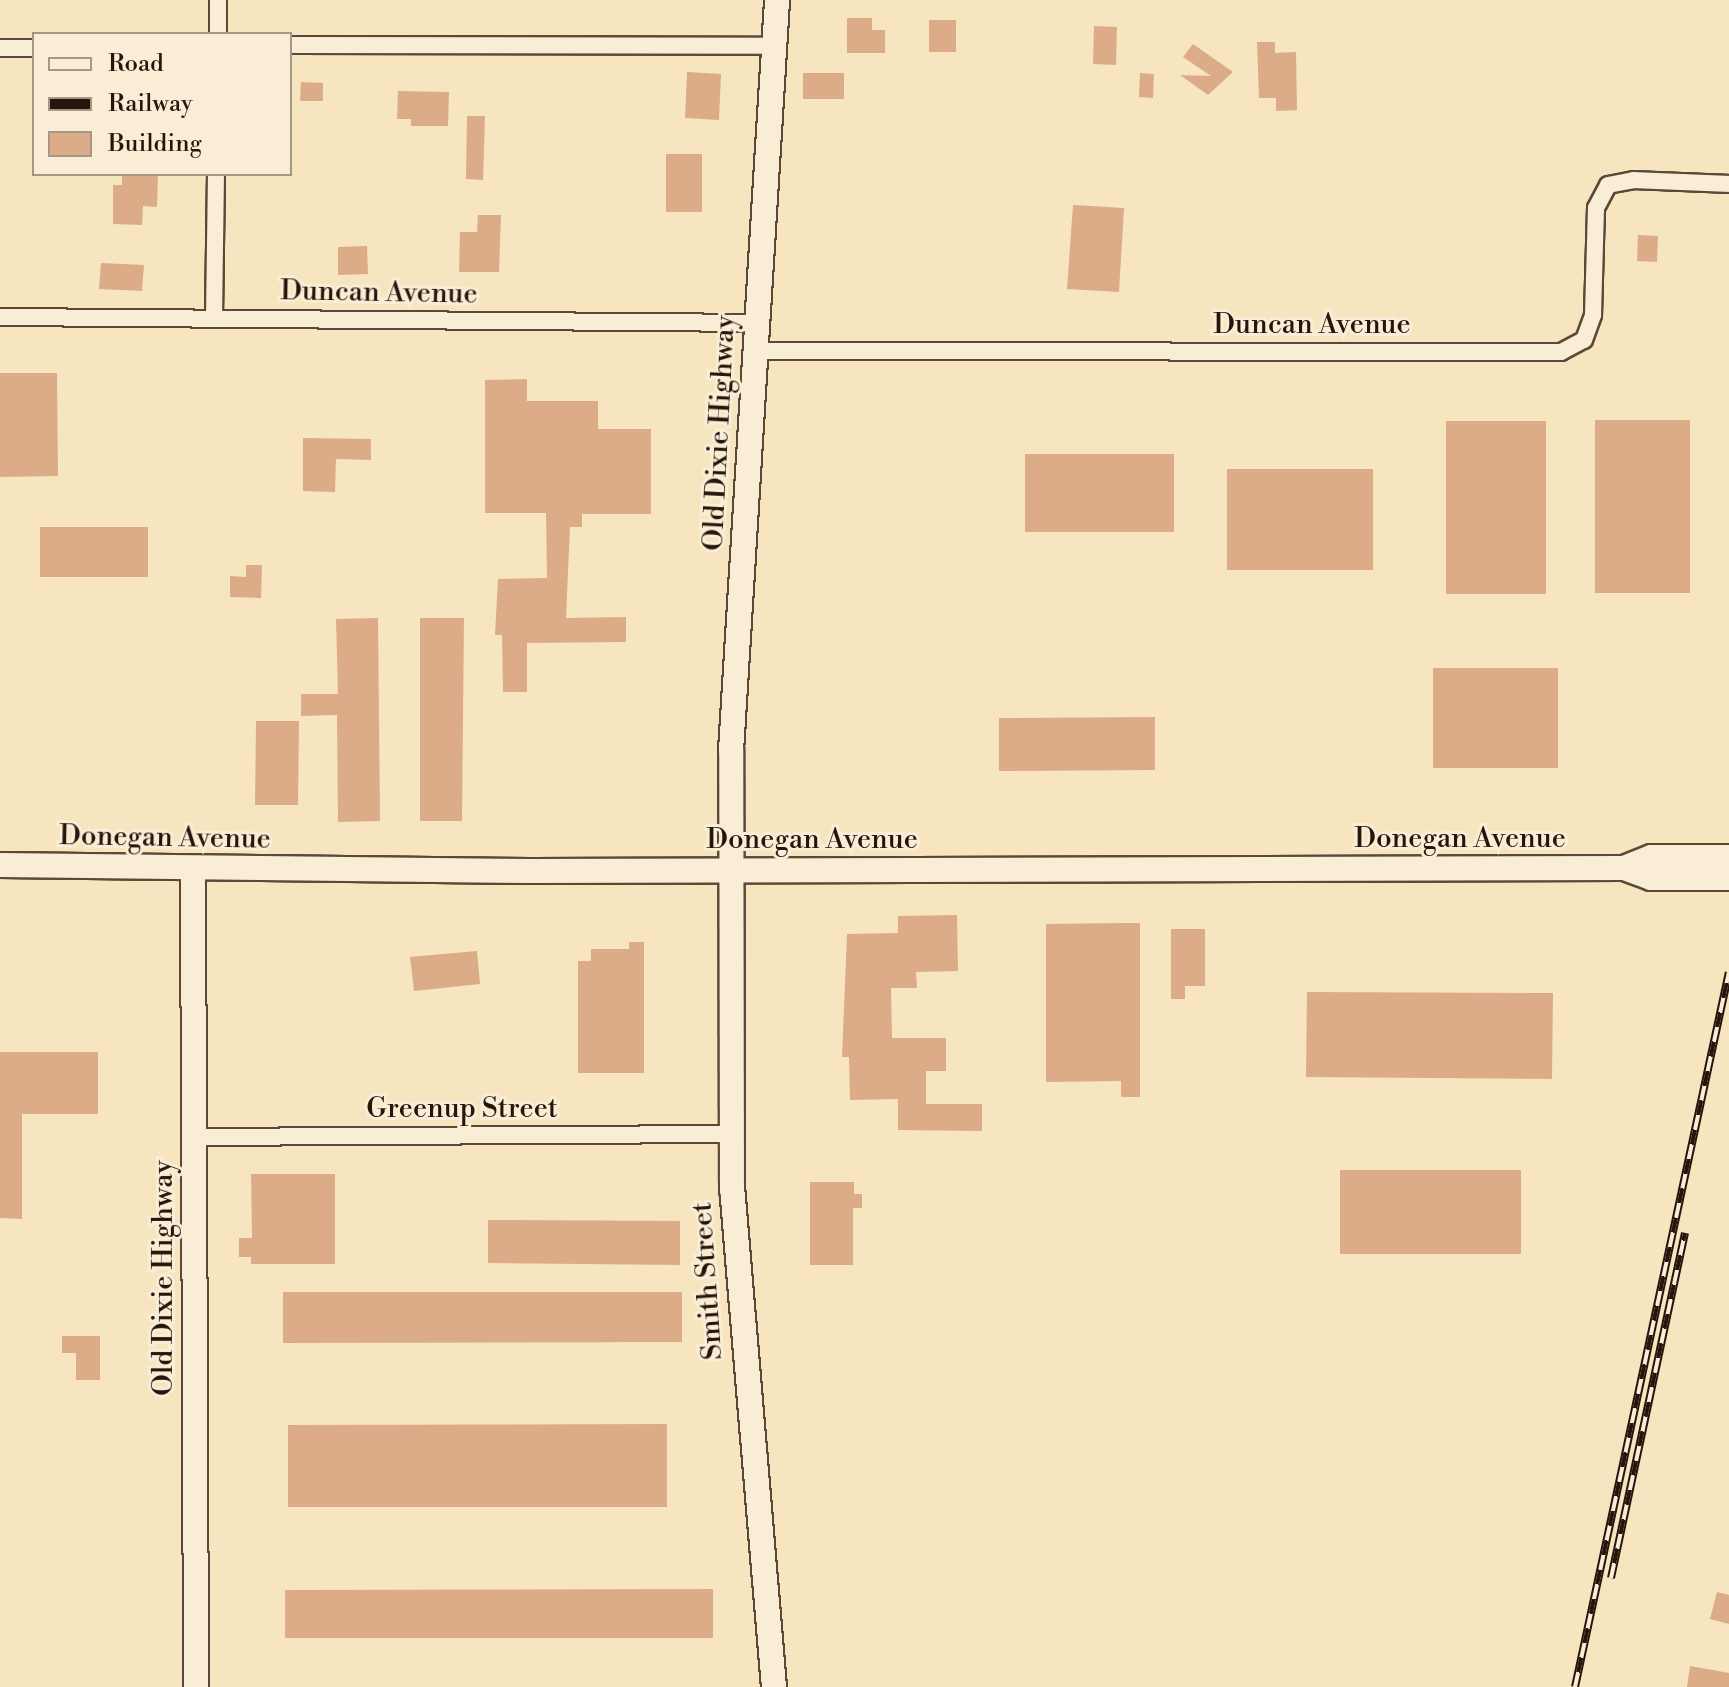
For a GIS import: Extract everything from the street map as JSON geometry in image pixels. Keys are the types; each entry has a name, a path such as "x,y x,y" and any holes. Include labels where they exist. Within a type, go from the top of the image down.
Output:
{"street":[{"path":"218,0 218,32"},
{"name":"Old Dixie Highway","path":"732,870 731,751 777,0"},
{"path":"292,45 773,46"},
{"path":"0,48 32,48"},
{"path":"214,317 216,176"},
{"name":"Duncan Avenue","path":"756,351 1561,352 1584,340 1593,315 1596,208 1608,185 1634,180 1729,184"},
{"name":"Duncan Avenue","path":"0,317 757,323"},
{"name":"Donegan Avenue","path":"1624,868 1651,857 1729,857"},
{"name":"Donegan Avenue","path":"0,865 732,870 1624,868 1651,878 1729,878"},
{"name":"Old Dixie Highway","path":"193,868 196,1687"},
{"name":"Smith Street","path":"732,870 732,1134 737,1296 774,1687"},
{"name":"Greenup Street","path":"193,1137 732,1134"}],"building":[{"path":"847,18 872,18 872,30 885,30 885,53 847,53"},
{"path":"929,20 956,20 956,52 929,52"},
{"path":"1094,26 1117,27 1116,65 1093,64"},
{"path":"1257,42 1275,42 1275,53 1296,52 1297,110 1276,111 1276,98 1259,98"},
{"path":"1193,44 1233,72 1208,95 1180,75 1211,76 1183,57"},
{"path":"687,72 721,74 719,120 685,118"},
{"path":"803,73 844,73 844,99 803,99"},
{"path":"1140,73 1154,74 1153,98 1139,97"},
{"path":"301,82 323,83 323,101 300,101"},
{"path":"398,91 449,92 448,126 411,126 411,119 397,119"},
{"path":"467,116 485,116 483,180 466,179"},
{"path":"666,154 702,154 702,212 666,212"},
{"path":"122,176 158,176 157,207 143,206 142,225 113,224 113,185 122,185"},
{"path":"1073,205 1124,208 1119,292 1067,289"},
{"path":"478,215 501,215 499,272 459,272 460,232 477,232"},
{"path":"1638,235 1658,236 1657,262 1637,261"},
{"path":"367,246 368,274 338,275 338,247"},
{"path":"101,263 144,265 142,291 99,289"},
{"path":"0,373 57,373 58,476 0,477"},
{"path":"527,379 527,401 598,401 598,429 651,429 651,514 582,514 582,527 570,527 566,618 626,617 626,642 527,643 527,692 503,692 502,635 495,635 498,579 547,578 546,513 485,513 485,380"},
{"path":"1595,420 1690,420 1690,593 1595,593"},
{"path":"1446,421 1546,421 1546,594 1446,594"},
{"path":"303,438 371,439 371,460 336,459 335,492 303,491"},
{"path":"1025,454 1174,454 1174,532 1025,532"},
{"path":"1227,469 1373,469 1373,570 1227,570"},
{"path":"40,527 148,527 148,577 40,577"},
{"path":"246,565 262,565 261,598 230,597 230,576 246,577"},
{"path":"378,618 380,821 338,822 337,715 301,716 301,694 338,694 336,619"},
{"path":"420,618 464,618 462,821 420,821"},
{"path":"1433,668 1558,668 1558,768 1433,768"},
{"path":"1155,717 1155,770 999,771 999,718"},
{"path":"256,721 299,721 298,805 255,805"},
{"path":"957,915 958,971 916,972 917,988 891,988 892,1038 946,1038 946,1071 926,1071 926,1104 982,1104 982,1131 898,1130 898,1099 850,1100 849,1057 842,1057 847,934 898,933 898,916"},
{"path":"1140,923 1140,1097 1121,1097 1121,1081 1046,1082 1046,924"},
{"path":"1171,929 1205,929 1205,986 1185,986 1185,999 1171,999"},
{"path":"629,942 644,942 644,1073 578,1073 578,961 591,961 591,949 629,949"},
{"path":"477,951 480,984 414,991 410,957"},
{"path":"1307,992 1553,993 1552,1079 1306,1077"},
{"path":"0,1052 98,1052 98,1114 22,1114 22,1219 0,1218"},
{"path":"1340,1170 1521,1170 1521,1254 1340,1254"},
{"path":"251,1174 335,1174 335,1264 251,1264 251,1257 239,1257 239,1238 252,1238"},
{"path":"810,1182 854,1182 854,1194 862,1194 862,1208 853,1208 853,1265 810,1265"},
{"path":"488,1220 680,1221 680,1265 488,1263"},
{"path":"283,1292 682,1292 682,1342 283,1343"},
{"path":"62,1336 100,1336 100,1380 76,1380 76,1353 62,1353"},
{"path":"667,1424 667,1507 288,1507 288,1425"},
{"path":"713,1589 713,1638 285,1638 285,1590"},
{"path":"1717,1592 1729,1595 1729,1624 1710,1619"},
{"path":"1690,1666 1729,1673 1729,1687 1687,1687"}],"railway":[{"path":"1575,1687 1729,972"},
{"path":"1611,1578 1685,1233"}]}
